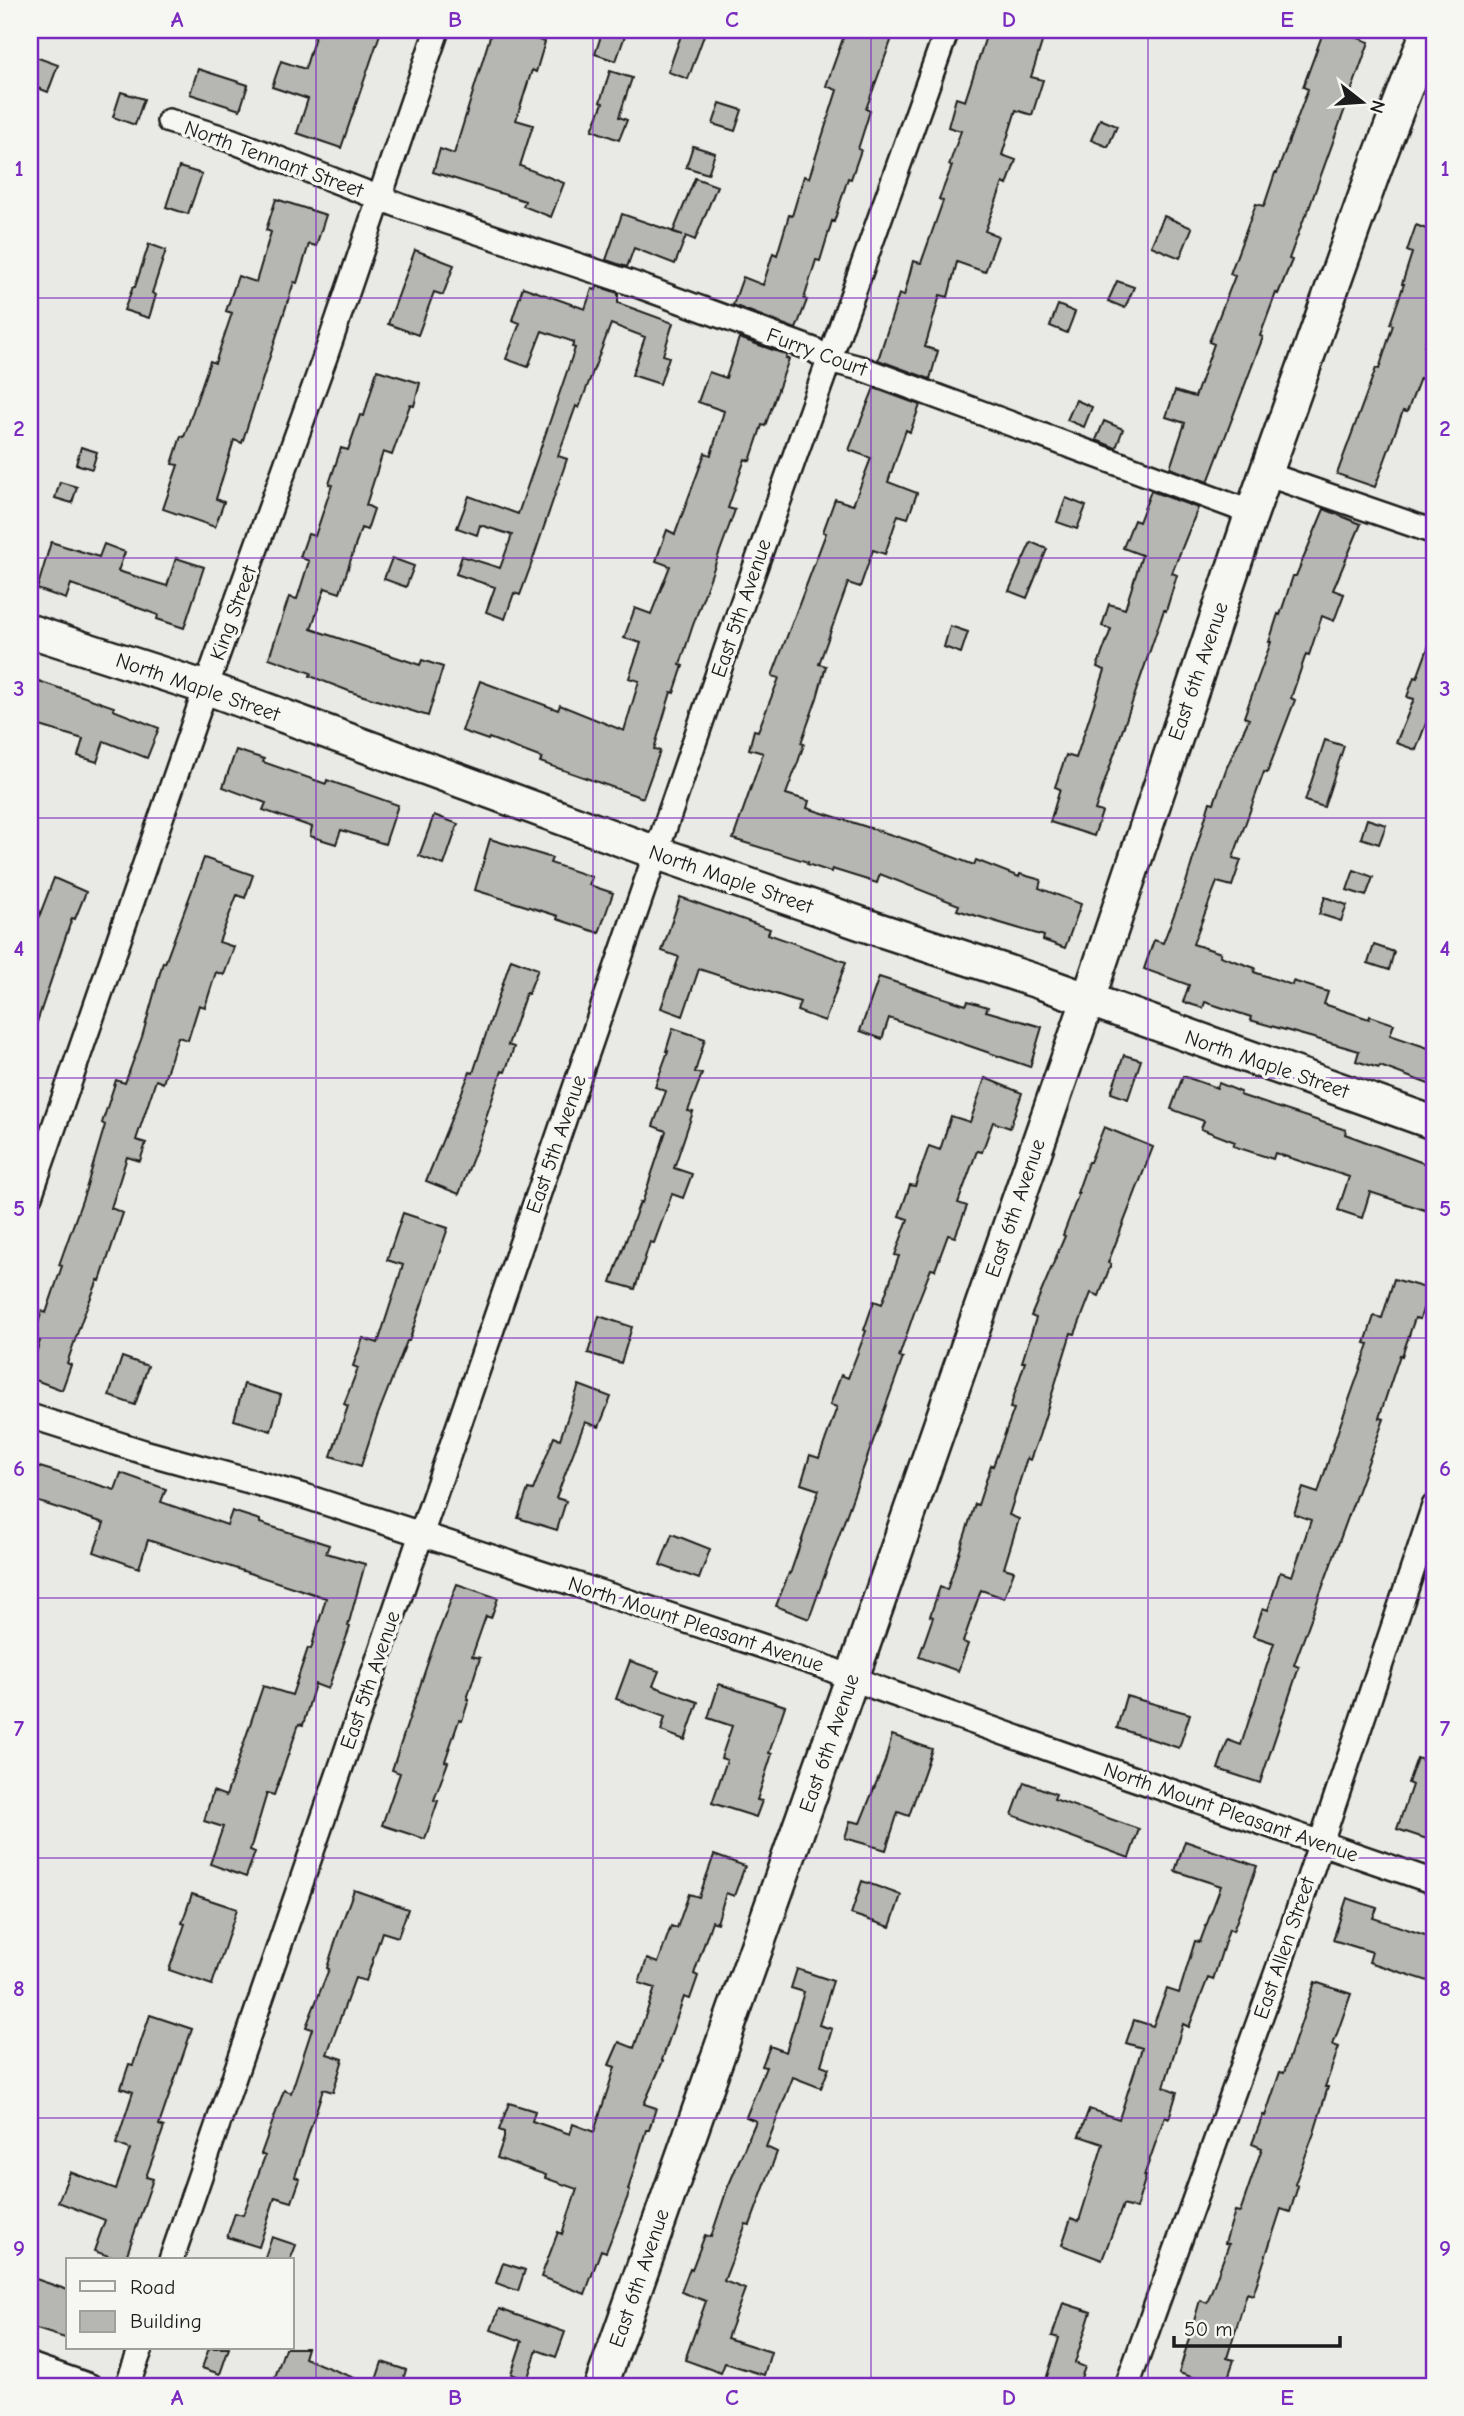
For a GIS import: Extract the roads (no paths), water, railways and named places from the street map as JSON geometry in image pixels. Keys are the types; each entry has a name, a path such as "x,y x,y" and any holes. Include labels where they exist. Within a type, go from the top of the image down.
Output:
{"street":[{"name":"King Street","path":"30,1196 321,370 437,30"},
{"name":"East 5th Avenue","path":"172,2258 732,631 947,30"},
{"name":"East 6th Avenue","path":"601,2386 852,1678 1088,1000 1265,474 1428,30"},
{"name":"North Tennant Street","path":"169,121 230,140 379,198"},
{"name":"Furry Court","path":"379,198 634,284 814,350 829,360 860,368 1049,436 1237,507 1251,515"},
{"path":"1265,474 1434,532"},
{"name":"North Maple Street","path":"30,631 207,688 657,853 1088,1000 1434,1123"},
{"name":"North Mount Pleasant Avenue","path":"30,1416 421,1533 852,1678 1434,1882"},
{"name":"East Allen Street","path":"1127,2386 1283,1955 1434,1506"},
{"path":"127,2386 140,2350"},
{"path":"30,2365 90,2386"}]}
